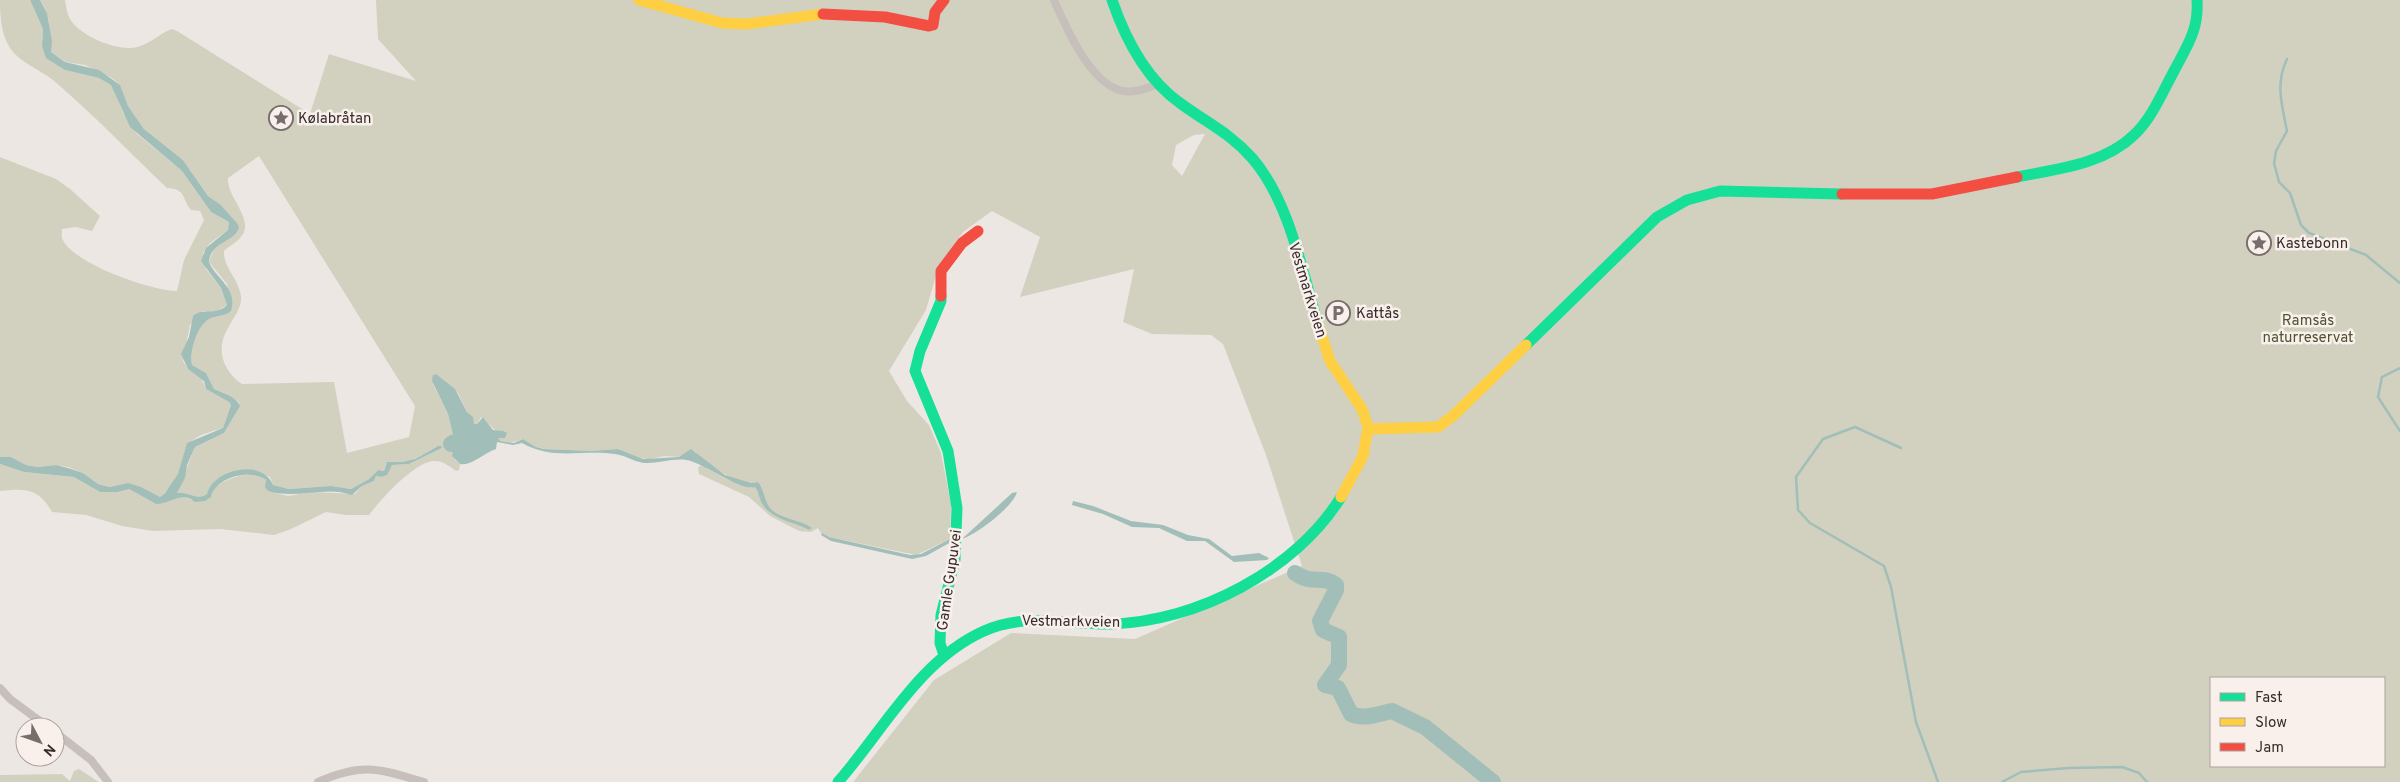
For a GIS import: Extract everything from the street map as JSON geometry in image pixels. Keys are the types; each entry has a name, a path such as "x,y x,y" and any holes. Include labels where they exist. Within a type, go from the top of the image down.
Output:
{"street":[{"path":"639,0 722,23 747,24 815,14 884,17 920,25 933,24 935,12 944,0"},
{"path":"1054,0 1068,32 1102,79 1116,88 1128,92 1157,84"},
{"name":"Vestmarkveien","path":"838,782 872,743 933,665 944,655 982,632 1011,621 1041,618 1095,623 1131,622 1200,604 1248,584 1274,567 1299,547 1333,510 1344,495 1359,466 1367,442 1368,430 1361,406 1339,378 1330,361 1289,228 1268,180 1253,159 1231,136 1179,103 1157,84 1123,32 1112,0"},
{"path":"1368,430 1438,427 1452,416 1657,217 1676,202 1696,195 1720,191 1872,195 1932,194 2082,164 2110,152 2133,136 2154,109 2191,38 2198,18 2197,0"},
{"name":"Gamle Gupuvei","path":"944,655 940,643 940,615 955,560 957,540 956,500 948,451 915,371 920,351 940,301 941,271 948,259 962,243 978,231"},
{"path":"0,688 10,699 34,717"},
{"path":"65,740 92,760 108,782"},
{"path":"318,782 342,771 370,769 387,771 424,782"}],"green space":[{"path":"0,0 30,0 43,29 42,46 65,70 99,78 112,85 123,113 136,133 182,171 211,212 229,222 228,230 210,243 203,253 206,269 221,288 227,305 217,311 203,311 190,325 183,361 188,369 201,377 206,389 231,405 223,428 199,436 189,443 177,476 160,497 128,483 109,487 98,484 83,473 68,467 56,465 38,467 26,465 11,457 0,457 0,157 56,179 100,216 92,231 76,227 62,229 62,239 70,249 97,267 133,281 165,290 177,291 184,260 204,220 200,211 191,210 181,192 167,188 68,93 48,76 24,62 14,53 7,43 3,31"},
{"name":"Ramsås naturreservat","path":"40,0 65,0 69,17 82,31 100,41 120,47 137,47 172,29 310,114 329,54 416,81 378,39 376,0 2400,0 2400,782 853,782 934,680 1011,633 1135,639 1302,566 1266,455 1223,344 1211,335 1152,334 1123,322 1134,269 1020,297 1040,237 992,211 963,232 939,265 926,310 889,371 907,401 929,425 941,453 951,504 950,539 916,555 829,537 821,533 818,528 811,532 799,531 770,516 749,497 699,474 698,468 701,465 724,478 751,488 755,486 769,512 809,530 811,527 774,512 756,482 741,482 733,479 697,456 695,451 679,457 665,456 649,459 640,458 618,449 591,451 545,449 536,447 523,439 510,442 497,439 499,437 503,438 484,418 481,417 477,424 473,424 458,393 435,374 433,375 433,384 448,414 456,445 453,453 455,460 460,464 459,470 456,471 441,462 427,462 399,482 369,515 346,515 326,512 274,535 220,529 153,531 122,526 86,515 52,512 42,498 30,491 0,491 0,464 24,472 74,477 100,492 118,492 129,489 156,504 182,496 192,500 212,495 212,491 223,482 245,475 260,477 266,480 268,491 288,496 313,492 355,494 362,486 374,481 376,476 381,477 392,465 409,464 442,448 438,446 410,461 386,464 384,471 378,470 369,479 351,489 331,486 289,489 273,485 270,477 245,469 224,474 213,483 207,494 203,496 177,493 195,447 224,433 237,411 239,402 227,394 214,389 206,373 192,365 191,360 194,343 204,323 214,315 232,306 227,284 209,262 214,248 230,237 237,223 221,205 208,196 183,160 144,129 128,106 119,84 112,78 85,65 66,62 51,52 46,12","holes":["1205,134 1182,176 1172,165 1176,145 1194,135","259,156 415,406 409,437 347,453 334,382 242,384 235,379 226,366 223,359 222,344 224,336 239,309 241,297 238,285 226,263 224,251 240,238 245,224 231,193 228,178"]},
{"path":"79,769 99,782 0,782 0,775 62,774 70,781 74,771"}],"water":[{"path":"30,0 40,0 47,13 52,41 51,52 65,62 99,70 120,85 128,106 144,129 183,160 208,196 221,205 237,223 239,228 232,237 214,250 209,262 232,296 231,311 205,322 195,340 191,360 192,365 206,373 214,389 232,397 240,406 224,433 195,447 187,465 185,478 177,493 203,496 207,494 211,485 218,478 238,470 249,469 267,477 273,485 289,489 331,486 351,489 369,479 378,470 384,471 387,462 403,462 415,459 438,446 442,448 409,464 392,465 387,475 376,476 374,481 362,486 352,495 332,491 290,494 268,491 265,487 266,480 251,475 242,475 226,480 205,501 195,502 181,497 156,504 129,489 118,492 100,492 74,477 24,472 0,464 0,457 11,457 26,465 38,467 56,465 83,473 98,484 109,487 128,483 141,487 160,497 178,474 187,443 223,428 231,405 206,389 204,381 188,369 181,354 189,337 193,316 201,312 219,310 227,305 221,288 201,261 206,248 228,230 229,222 211,212 182,171 130,127 111,85 99,78 65,70 46,58 42,46 43,29"},
{"path":"436,374 455,389 467,412 473,417 474,424 477,424 483,417 493,430 507,433 505,438 498,438 501,441 514,443 523,439 536,447 544,449 591,451 618,449 643,459 679,457 691,449 725,475 751,483 758,482 767,504 772,510 812,528 809,530 772,514 763,505 755,487 741,485 686,460 644,463 615,454 545,452 522,443 513,445 497,442 496,449 474,461 460,464 452,456 455,442 448,414 432,381 433,375"},
{"path":"1017,492 1009,505 994,519 962,539 1012,493"},
{"path":"1073,501 1093,506 1131,521 1163,525 1188,535 1209,539 1232,556 1259,553 1269,558 1267,560 1234,562 1205,541 1187,541 1159,528 1132,527 1103,514 1072,505"},
{"path":"822,533 829,537 910,555 921,554 950,539 951,542 926,556 912,559 831,541 821,535"}],"waterway":[{"path":"2287,59 2283,68 2280,86 2287,131 2276,151 2274,163 2279,182 2290,193 2301,225 2309,233 2366,255 2400,283"},
{"path":"2400,368 2382,377 2378,397 2400,431"},
{"path":"1901,448 1855,427 1823,439 1796,477 1798,510 1810,523 1884,566 1891,587 1916,722 1938,782"},
{"path":"451,444 455,442"},
{"path":"1295,573 1307,579 1326,580 1336,585 1336,590 1320,621 1323,630 1339,637 1339,665 1325,685 1338,688 1351,714 1366,716 1392,711 1425,727 1493,782"},
{"path":"2002,782 2021,772 2068,768 2122,767 2139,773 2147,782"}],"traffic: fast":[{"path":"1112,0 1130,43 1157,82 1180,103 1244,149 1265,175 1276,194 1293,237 1318,324"},
{"path":"2017,177 2063,168 2094,159 2122,145 2134,135 2151,113 2188,45 2196,20 2197,0"},
{"path":"1526,345 1657,217 1687,200 1720,191 1842,194"},
{"path":"941,296 941,301 920,351 915,371 948,451 957,508 955,560 941,615 940,643 944,655"},
{"path":"838,782 921,678 961,644 984,631 1015,622 1047,621 1111,624 1144,621 1177,614 1210,602 1241,587 1271,569 1298,547 1322,523 1341,497"}],"traffic: slow":[{"path":"639,0 722,23 747,24 823,14"},
{"path":"1318,324 1330,361 1362,409 1368,427 1363,456 1341,497"},
{"path":"1368,429 1438,427 1453,416 1526,345"}],"traffic: jam":[{"path":"823,14 885,17 929,26 933,25 935,12 944,0"},
{"path":"1842,194 1932,194 2017,177"},
{"path":"941,296 941,271 962,243 978,231"}],"place":[{"name":"Kølabråtan","path":"281,118"},
{"name":"Kastebonn","path":"2259,243"},
{"name":"Kattås","path":"1338,313"}]}
